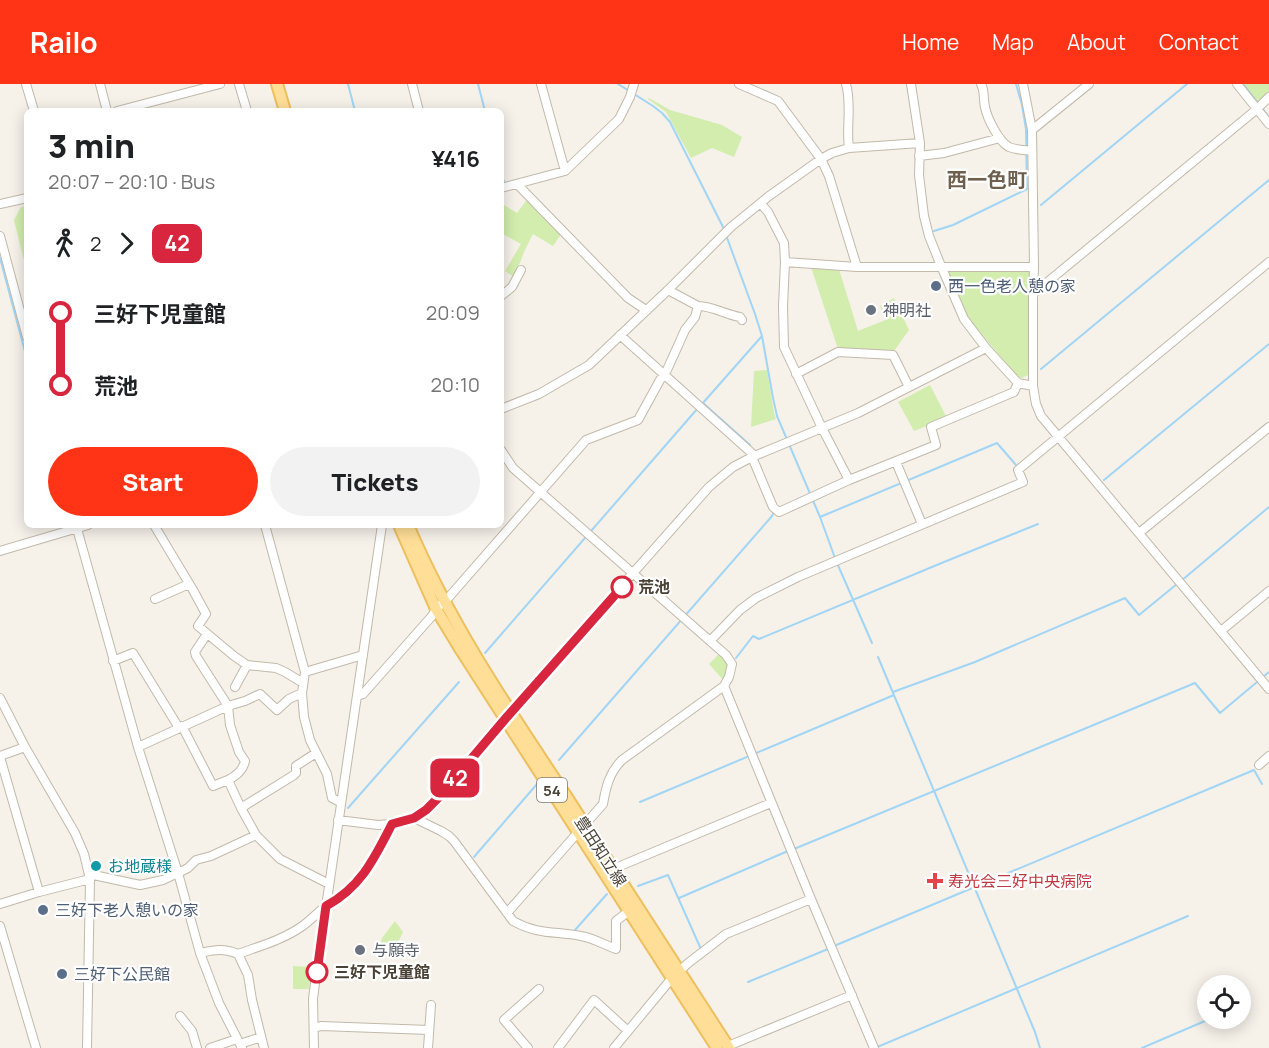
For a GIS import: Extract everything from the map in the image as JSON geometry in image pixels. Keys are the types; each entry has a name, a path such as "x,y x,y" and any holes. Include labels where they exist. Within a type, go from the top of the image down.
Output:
{"main road":[{"path":"278,84 284,108"},
{"name":"豊田知立線","path":"401,528 440,605 582,829 629,911 725,1047"},
{"name":"豊田知立線","path":"409,528 440,605"},
{"name":"豊田知立線","path":"582,829 613,869 676,975"}],"street":[{"path":"26,84 33,108"},
{"path":"100,84 106,108"},
{"path":"128,108 220,84"},
{"path":"239,84 246,108"},
{"path":"412,84 418,108"},
{"path":"541,84 565,171"},
{"path":"504,187 565,171 619,118 634,84"},
{"path":"739,84 778,102 821,159 829,176 857,267"},
{"path":"846,84 850,99 847,135 849,148"},
{"path":"911,84 920,143 919,175 924,216 941,267 964,320 1018,383 1033,386"},
{"path":"981,84 987,116 1000,138 1007,146 1032,152"},
{"path":"1023,84 1032,130 1033,386 1041,417 1269,689"},
{"path":"1032,130 1089,84"},
{"path":"1237,84 1269,124"},
{"path":"1033,294 1269,97"},
{"path":"919,156 944,153 1000,138"},
{"path":"504,408 539,393 589,365 731,227 821,159 849,148 920,143"},
{"path":"517,184 628,298 646,310"},
{"path":"0,204 24,199"},
{"path":"761,204 768,212 784,243 784,346 849,480"},
{"path":"0,236 24,326"},
{"path":"785,262 857,267 1034,267"},
{"path":"710,640 740,610 756,598 798,577 1023,482 1018,470 1269,262"},
{"path":"504,294 512,287 521,270"},
{"path":"668,290 698,306 707,306 727,315 740,317 742,320"},
{"path":"357,696 363,694 392,663 440,605 586,440 638,420 667,370 685,330 695,317 698,306"},
{"path":"620,335 753,456 773,507 779,512 849,480 936,445 931,427 1014,392 1018,383"},
{"path":"338,820 378,825 392,824 414,818 426,810 709,487 733,467 753,456 858,413 986,348"},
{"path":"796,374 838,352 893,355 909,387"},
{"path":"1139,533 1269,427"},
{"path":"504,454 513,468 710,640 732,664 729,677 723,686 614,768 603,804 507,914"},
{"path":"896,462 922,524"},
{"path":"0,551 70,528"},
{"path":"77,528 138,747 178,873 200,952 219,1003 240,1044"},
{"path":"156,528 206,614 198,626 247,665 276,668 303,683"},
{"path":"266,528 305,672 302,693 304,717 310,740 327,774 332,798 340,802"},
{"path":"314,1048 314,999 326,906 382,528"},
{"path":"155,599 189,584"},
{"path":"1221,631 1269,591"},
{"path":"114,661 132,653 180,727 213,786 240,772 245,761 239,752 230,725 228,705 196,656 195,652 207,634"},
{"path":"305,672 363,655"},
{"path":"235,687 247,665"},
{"path":"723,686 874,1048"},
{"path":"138,747 228,705 260,694 277,710 289,699 302,693"},
{"path":"0,698 25,747 75,833 90,877 85,1047"},
{"path":"25,747 0,757 39,892"},
{"path":"241,808 297,773 296,766 316,753"},
{"path":"1259,765 1269,756"},
{"path":"228,780 256,835 280,859 329,884"},
{"path":"613,869 771,803"},
{"path":"414,818 449,836 513,921 533,930 585,936 616,950 616,921 629,911"},
{"path":"200,952 227,950 238,954 274,941 303,925 358,882 392,824"},
{"path":"0,904 90,877 140,885 163,880 188,868 196,860 204,859 256,835"},
{"path":"614,1048 676,975 726,934 811,899"},
{"path":"0,926 36,1048"},
{"path":"238,954 248,975 264,1048"},
{"path":"528,1048 504,1020 539,989"},
{"path":"725,1047 852,995"},
{"path":"558,1048 594,1000 628,1031"},
{"path":"428,1048 431,1005"},
{"path":"180,1016 192,1031 197,1048"},
{"path":"314,1028 321,1026 429,1030"},
{"path":"210,1048 240,1044 261,1037"}],"green space":[{"path":"1239,84 1269,84 1269,95 1257,106"},
{"path":"649,98 670,110 722,125 742,137 734,157 712,148 691,158 666,112"},
{"path":"528,198 562,233 553,246 533,234 515,278 505,271 521,244 504,235 504,205 517,213"},
{"path":"24,206 24,261 14,220 21,207"},
{"path":"811,267 839,269 858,331 888,319 880,306 894,298 909,330 894,351 838,349"},
{"path":"1028,269 1030,271 1029,372 1022,378 1017,376 963,311 946,270"},
{"path":"767,370 776,419 751,427 754,371"},
{"path":"930,385 947,418 914,431 898,402"},
{"path":"720,653 729,664 727,678 724,681 709,664"},
{"path":"395,921 403,932 393,953 380,947 382,938"},
{"path":"293,966 311,967 309,989 293,989"}],"waterway":[{"path":"348,84 354,108"},
{"path":"478,84 484,108"},
{"path":"618,84 653,106 670,122 724,229"},
{"path":"934,231 953,225 1027,189 1026,129 1016,84"},
{"path":"1041,205 1187,84"},
{"path":"1243,84 1269,117"},
{"path":"1041,369 1269,180"},
{"path":"702,404 762,336 726,235"},
{"path":"0,258 24,348"},
{"path":"762,336 777,416 835,558"},
{"path":"1104,480 1269,344"},
{"path":"703,403 750,445"},
{"path":"485,653 698,408"},
{"path":"820,517 997,443 1016,465"},
{"path":"1181,581 1269,507"},
{"path":"559,760 774,511"},
{"path":"736,658 753,636 759,639 1038,524"},
{"path":"837,563 872,643"},
{"path":"893,692 975,662 1125,598 1139,615 1177,584"},
{"path":"878,657 1040,1048"},
{"path":"794,849 1195,683 1220,713 1269,672"},
{"path":"348,808 459,682"},
{"path":"640,802 894,695"},
{"path":"834,946 1254,770 1262,784"},
{"path":"474,857 537,784"},
{"path":"679,898 788,851"},
{"path":"638,886 668,875 700,947"},
{"path":"575,930 607,894"},
{"path":"875,1048 1188,916"},
{"path":"748,982 828,949"},
{"path":"1142,1048 1197,1024"}],"bus line":[{"name":"42","path":"317,972 326,906 340,898 358,882 392,824 414,818 439,797 622,587"}],"place":[{"name":"西一色老人憩の家","path":"936,286"},
{"name":"神明社","path":"871,310"},
{"name":"荒池","path":"622,587"},
{"name":"お地蔵様","path":"96,866"},
{"name":"寿光会三好中央病院","path":"935,881"},
{"name":"三好下老人憩いの家","path":"43,910"},
{"name":"与願寺","path":"360,950"},
{"name":"三好下児童館","path":"317,972"},
{"name":"三好下公民館","path":"62,974"}],"district":[{"name":"西一色町","path":"987,179"}]}
